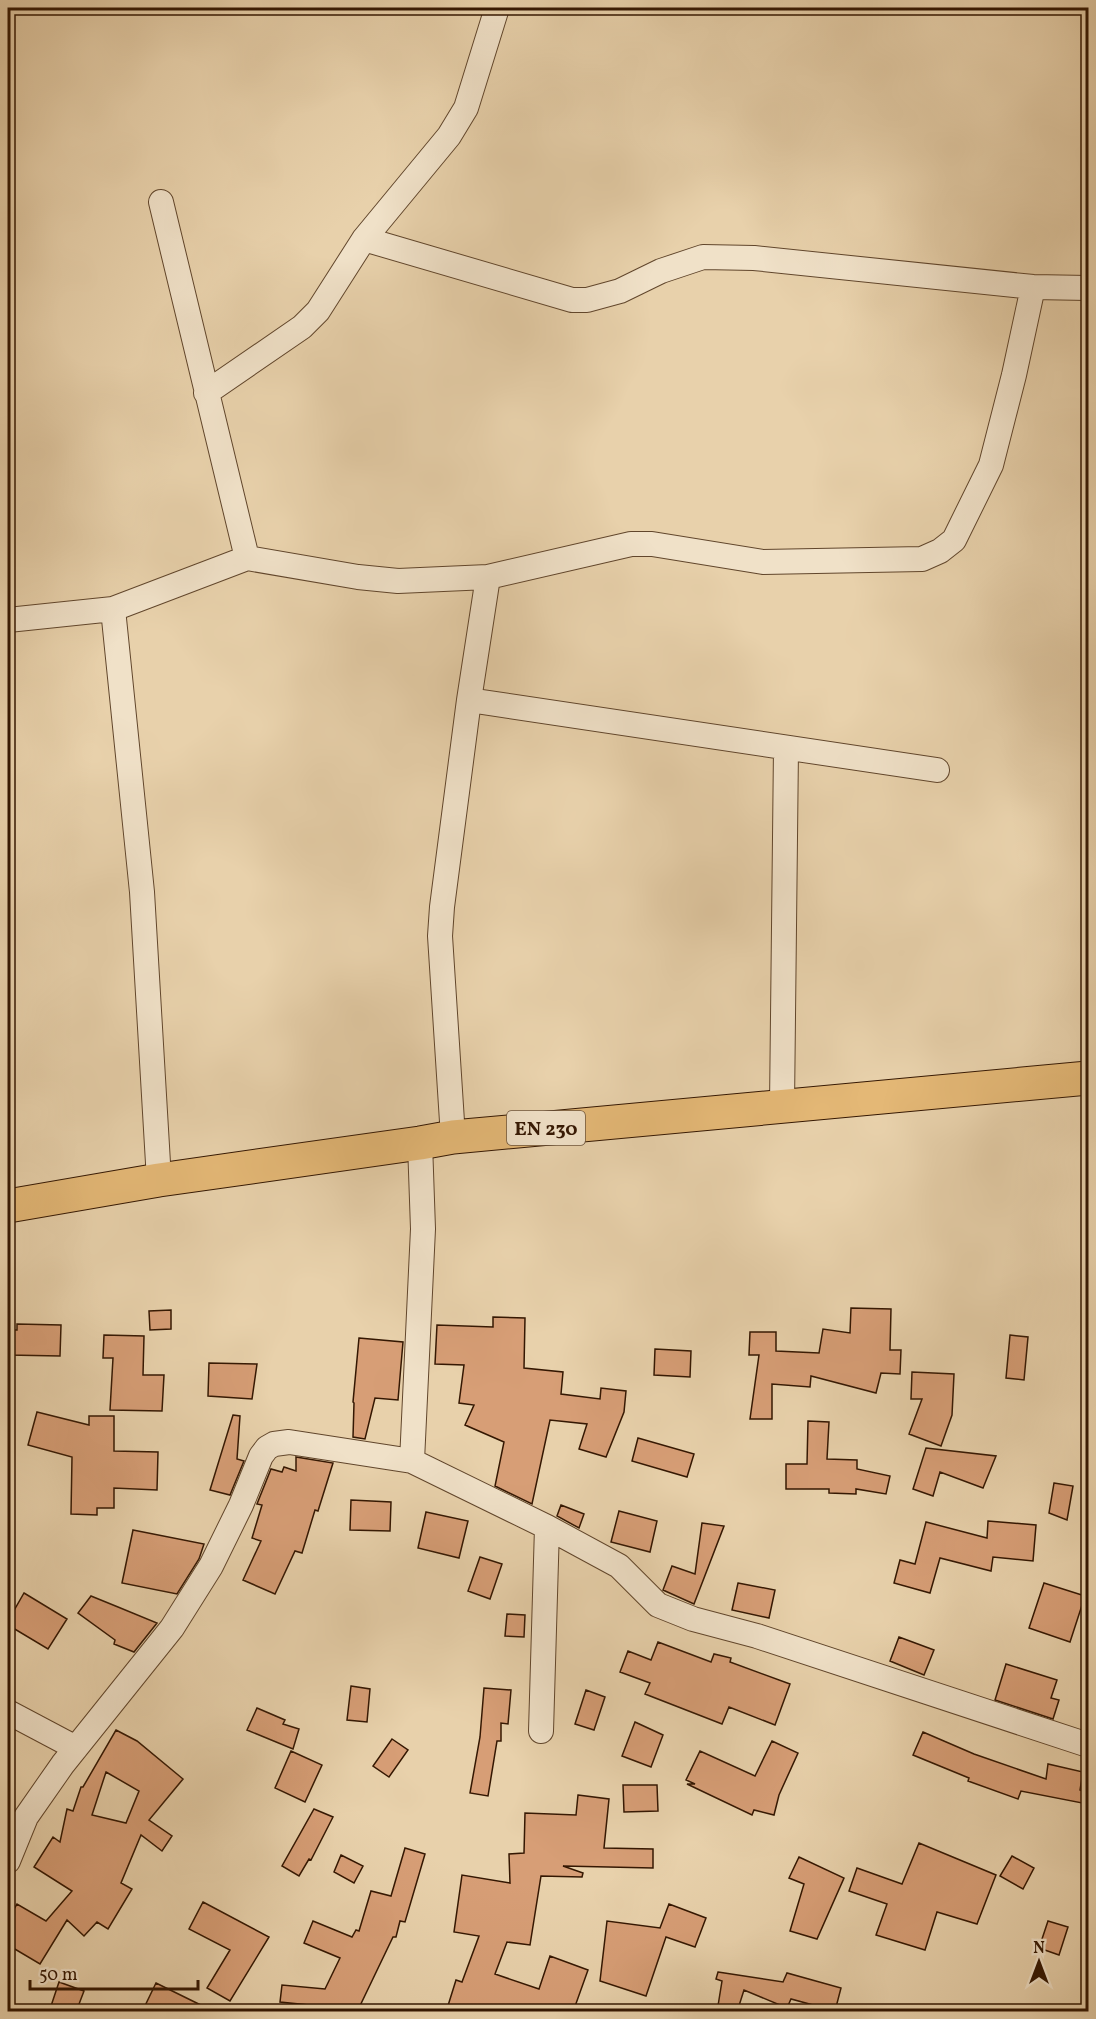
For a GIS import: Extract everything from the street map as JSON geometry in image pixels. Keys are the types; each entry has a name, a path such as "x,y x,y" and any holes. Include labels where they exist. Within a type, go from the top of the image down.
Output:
{"main road":[{"name":"EN 230","path":"8,1206 159,1180 453,1137 1089,1078"}],"street":[{"path":"206,393 302,327 318,311 364,239 449,136 466,108 497,8"},
{"path":"161,202 247,558"},
{"path":"364,239 572,300 587,300 620,291 661,271 703,257 754,258 1033,287 1089,288"},
{"path":"8,620 113,609 247,558 358,577 398,581 488,577 631,544 652,543 763,562 922,559 954,540 991,465 1033,287"},
{"path":"453,1137 440,936 469,700 488,577"},
{"path":"113,609 142,892 159,1180"},
{"path":"469,700 937,770"},
{"path":"782,1106 786,748"},
{"path":"412,1461 423,1228 420,1143"},
{"path":"8,1861 26,1817 76,1749 172,1628 211,1566 242,1505 261,1456 274,1443 290,1442 412,1461 547,1527 619,1566 658,1605 693,1619 757,1636 1089,1745"},
{"path":"541,1731 547,1527"},
{"path":"8,1712 76,1749"}],"building":[{"path":"851,1308 891,1309 890,1350 901,1350 900,1374 881,1373 876,1393 811,1376 810,1387 772,1384 772,1419 750,1419 759,1355 749,1355 750,1332 776,1332 776,1351 819,1353 823,1329 850,1333"},
{"path":"171,1310 171,1329 150,1330 149,1311"},
{"path":"493,1317 525,1318 524,1368 563,1372 561,1394 600,1399 601,1388 626,1391 624,1412 606,1457 579,1449 587,1424 550,1420 532,1504 495,1486 504,1442 465,1425 474,1405 459,1403 464,1365 435,1364 437,1325 493,1327"},
{"path":"17,1324 61,1325 60,1356 8,1355 8,1330 17,1330"},
{"path":"104,1335 144,1336 143,1375 164,1375 162,1411 110,1410 113,1358 103,1358"},
{"path":"1010,1335 1028,1337 1024,1380 1006,1378"},
{"path":"359,1338 403,1342 398,1400 375,1398 365,1439 353,1437 353,1402"},
{"path":"655,1349 691,1351 690,1377 654,1375"},
{"path":"209,1363 257,1364 252,1399 208,1396"},
{"path":"912,1372 954,1374 952,1415 941,1446 909,1434 922,1399 911,1399"},
{"path":"37,1412 89,1425 89,1416 114,1416 114,1451 158,1452 157,1490 114,1488 114,1508 97,1508 97,1515 71,1514 72,1457 28,1445"},
{"path":"233,1415 240,1416 237,1459 244,1461 230,1495 210,1490"},
{"path":"808,1421 829,1422 827,1459 857,1460 857,1469 890,1476 886,1494 856,1489 856,1494 829,1493 829,1489 786,1489 786,1464 807,1464"},
{"path":"638,1438 694,1454 687,1477 632,1461"},
{"path":"926,1448 996,1456 983,1488 940,1472 933,1496 913,1489"},
{"path":"296,1457 333,1463 302,1553 295,1551 275,1594 243,1580 261,1541 252,1538 262,1505 257,1504 271,1469 282,1472 284,1467 296,1471"},
{"path":"1054,1483 1073,1486 1067,1520 1049,1513"},
{"path":"351,1500 391,1502 390,1531 350,1530"},
{"path":"561,1505 584,1514 579,1528 557,1516"},
{"path":"619,1511 657,1521 650,1552 611,1542"},
{"path":"426,1512 468,1521 459,1558 418,1548"},
{"path":"988,1521 1036,1525 1033,1561 993,1557 991,1571 940,1558 930,1593 894,1583 900,1560 915,1564 926,1522 987,1538"},
{"path":"702,1523 724,1526 694,1604 663,1590 672,1566 695,1574"},
{"path":"133,1530 204,1544 199,1559 177,1594 122,1583"},
{"path":"480,1557 502,1564 490,1599 468,1591"},
{"path":"738,1583 775,1590 769,1618 732,1610"},
{"path":"1044,1583 1085,1596 1070,1642 1029,1628"},
{"path":"24,1593 67,1619 48,1649 8,1625"},
{"path":"91,1596 157,1623 134,1652 114,1644 115,1640 78,1613"},
{"path":"507,1614 525,1615 524,1637 505,1636"},
{"path":"899,1637 934,1650 924,1675 890,1661"},
{"path":"658,1642 711,1662 714,1654 731,1658 730,1662 790,1684 775,1725 729,1707 722,1724 645,1694 650,1683 620,1672 628,1651 651,1660"},
{"path":"1006,1664 1057,1680 1051,1698 1059,1700 1053,1719 995,1700"},
{"path":"351,1686 370,1689 367,1722 347,1720"},
{"path":"484,1688 511,1690 508,1724 501,1723 501,1741 497,1741 488,1796 470,1793 480,1737"},
{"path":"586,1690 605,1697 594,1730 575,1724"},
{"path":"257,1708 285,1720 283,1724 299,1729 293,1749 247,1730"},
{"path":"635,1722 663,1735 651,1767 622,1756"},
{"path":"116,1730 137,1741 183,1779 149,1820 172,1836 162,1851 141,1835 121,1883 132,1889 108,1929 97,1922 84,1936 67,1920 40,1964 8,1945 8,1920 17,1904 46,1921 72,1891 34,1867 53,1837 60,1842 67,1809 73,1811 81,1787","holes":["106,1772 139,1791 126,1823 92,1815"]},
{"path":"923,1732 974,1754 1046,1779 1048,1764 1083,1772 1080,1790 1085,1792 1082,1803 1021,1791 1018,1799 968,1781 969,1778 913,1755"},
{"path":"392,1739 408,1750 389,1777 373,1766"},
{"path":"772,1741 798,1753 779,1795 774,1815 754,1810 752,1815 687,1784 695,1784 686,1780 700,1751 755,1776"},
{"path":"291,1751 322,1765 305,1802 275,1788"},
{"path":"623,1785 657,1785 658,1811 624,1812"},
{"path":"578,1795 609,1799 604,1848 653,1849 653,1868 563,1866 583,1873 582,1877 541,1876 530,1945 507,1942 495,1974 539,1989 550,1956 588,1970 573,2012 446,2012 456,1980 462,1982 479,1936 454,1932 462,1875 510,1883 509,1854 524,1853 525,1813 576,1815"},
{"path":"314,1809 333,1817 311,1860 309,1859 299,1876 282,1866"},
{"path":"919,1843 996,1875 977,1924 937,1912 925,1950 876,1935 887,1904 849,1891 857,1868 902,1884"},
{"path":"405,1848 425,1854 405,1922 400,1921 396,1937 393,1937 357,2012 315,2012 318,2006 280,2002 282,1985 325,1989 340,1958 304,1943 313,1921 352,1937 356,1930 359,1931 371,1891 391,1896"},
{"path":"341,1855 363,1866 354,1883 334,1872"},
{"path":"1012,1856 1034,1868 1023,1889 1000,1876"},
{"path":"799,1857 844,1878 817,1939 790,1931 804,1884 789,1878"},
{"path":"203,1902 269,1937 230,2001 207,1988 230,1950 189,1929"},
{"path":"669,1904 706,1918 695,1947 666,1937 646,1996 600,1981 607,1921 660,1928"},
{"path":"1048,1921 1068,1927 1059,1955 1039,1948"},
{"path":"718,1972 783,1982 787,1973 841,1988 835,2011 791,1999 787,2008 744,1990 737,2012 717,2012 722,1981 716,1979"},
{"path":"59,1982 84,1991 76,2012 49,2012"},
{"path":"156,1983 215,2012 142,2012"}]}
